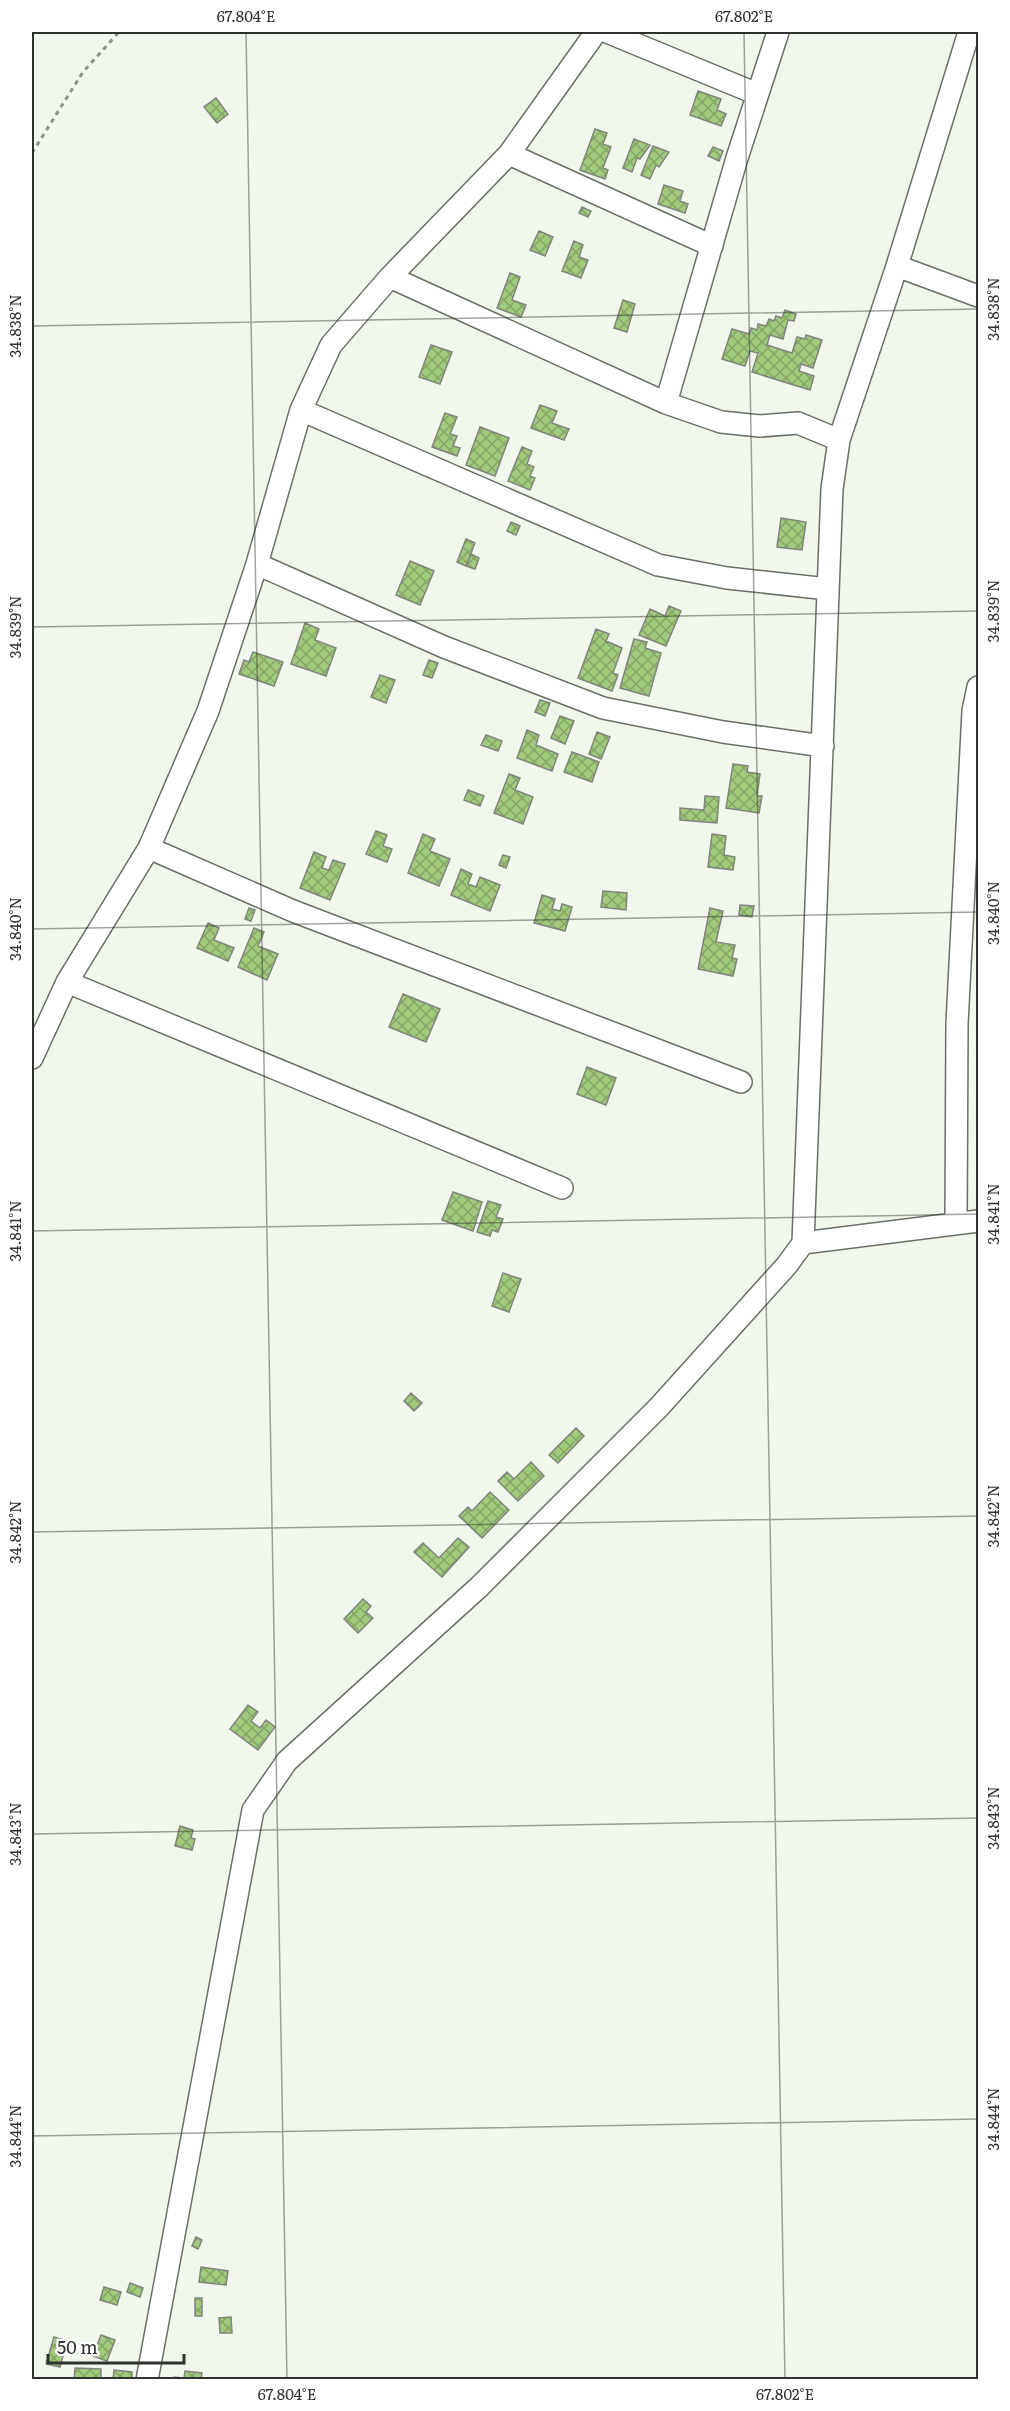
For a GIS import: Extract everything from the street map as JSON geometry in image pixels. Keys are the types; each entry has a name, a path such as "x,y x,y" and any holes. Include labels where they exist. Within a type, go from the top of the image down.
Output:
{"street":[{"path":"32,1058 67,982 149,848 208,711 257,564 300,410 332,345 390,278 509,154 596,32"},
{"path":"607,32 757,94"},
{"path":"666,403 757,94 778,32"},
{"path":"147,2379 253,1810 287,1761 479,1587 659,1407 787,1265 803,1243 824,746 832,489 839,440 897,266 969,32"},
{"path":"509,154 712,246"},
{"path":"897,266 978,296"},
{"path":"390,278 666,403 721,422 760,426 798,423 839,440"},
{"path":"300,410 658,564 727,578 828,589"},
{"path":"257,564 444,647 603,708 723,732 824,746"},
{"path":"956,1221 957,1024 973,711 978,687"},
{"path":"149,848 293,911 741,1082"},
{"path":"67,982 562,1188"},
{"path":"803,1243 956,1221 978,1221"}],"path":[{"path":"32,153 83,72 119,32"}],"building":[{"path":"698,91 721,99 717,110 726,114 721,126 690,115"},
{"path":"216,98 228,114 217,123 204,107"},
{"path":"595,129 607,133 603,144 611,147 603,168 608,170 605,179 580,170"},
{"path":"634,139 650,145 640,159 637,158 632,172 623,168"},
{"path":"653,146 669,152 659,167 656,165 650,179 641,175"},
{"path":"713,147 723,151 719,161 708,156"},
{"path":"664,185 683,191 680,201 688,204 685,213 658,204"},
{"path":"582,207 591,211 588,217 579,213"},
{"path":"539,231 553,237 545,256 530,250"},
{"path":"574,241 583,245 579,257 588,260 581,278 562,271"},
{"path":"510,273 520,277 512,300 526,305 521,317 497,308"},
{"path":"623,300 635,304 627,332 614,328"},
{"path":"785,310 796,314 794,321 788,320 783,339 770,335 767,345 792,353 797,337 805,339 806,335 822,340 813,368 801,364 799,371 814,376 810,390 752,372 758,353 750,351 745,366 722,359 732,329 749,334 751,328 757,330 758,324 766,326 769,319 774,321 776,316 782,318"},
{"path":"431,345 452,352 440,384 419,377"},
{"path":"540,405 557,411 552,423 569,429 564,440 531,428"},
{"path":"445,413 457,417 450,434 457,436 453,446 460,448 457,456 432,447"},
{"path":"480,427 509,438 495,476 466,465"},
{"path":"522,447 532,451 527,464 534,467 530,476 535,478 530,490 508,481"},
{"path":"781,518 806,522 802,550 777,547"},
{"path":"511,522 520,526 516,535 507,531"},
{"path":"466,539 475,543 466,566 457,562"},
{"path":"471,554 479,558 475,569 466,566"},
{"path":"410,561 434,571 420,605 396,595"},
{"path":"669,606 681,611 666,646 639,635 650,609 665,616"},
{"path":"305,623 319,629 315,640 336,648 326,676 291,664"},
{"path":"596,629 609,634 606,641 622,648 613,673 618,675 612,691 578,678"},
{"path":"634,639 647,642 645,648 661,653 649,696 620,688"},
{"path":"253,652 283,662 274,686 239,674 244,660 249,662"},
{"path":"429,660 438,663 432,678 423,675"},
{"path":"380,675 395,680 386,703 371,697"},
{"path":"540,700 550,703 545,716 535,712"},
{"path":"560,716 574,721 565,744 551,738"},
{"path":"527,730 539,735 536,745 558,754 552,771 517,758"},
{"path":"597,732 610,737 601,759 589,754"},
{"path":"486,735 502,741 498,751 481,745"},
{"path":"572,752 599,762 592,782 564,772"},
{"path":"733,764 748,766 747,772 760,774 757,796 762,796 759,813 726,808"},
{"path":"509,774 520,778 515,790 533,797 523,824 494,813"},
{"path":"468,790 484,796 480,806 464,800"},
{"path":"705,796 719,797 717,823 680,820 680,808 704,810"},
{"path":"376,831 387,835 383,846 392,849 387,862 366,854"},
{"path":"423,834 435,839 430,851 450,859 439,886 408,873"},
{"path":"712,834 726,836 724,855 735,857 733,870 708,867"},
{"path":"314,852 326,857 322,868 329,870 333,860 345,864 330,900 300,888"},
{"path":"503,855 510,857 506,868 499,865"},
{"path":"461,869 472,874 468,884 476,887 480,877 500,885 490,911 451,895"},
{"path":"603,891 627,893 626,910 601,907"},
{"path":"542,895 555,899 552,909 560,911 562,904 572,907 565,931 534,923"},
{"path":"740,905 754,906 752,917 739,915"},
{"path":"249,908 255,910 251,921 245,919"},
{"path":"710,908 723,911 716,942 735,945 732,958 737,959 733,976 698,969"},
{"path":"208,923 219,928 214,940 234,948 228,961 197,948"},
{"path":"254,928 264,932 258,946 278,954 267,980 238,967"},
{"path":"403,994 440,1009 426,1042 389,1027"},
{"path":"587,1067 616,1078 606,1105 577,1094"},
{"path":"453,1192 482,1202 473,1231 442,1220"},
{"path":"488,1201 501,1205 496,1217 503,1219 498,1232 492,1230 490,1236 477,1232"},
{"path":"503,1273 521,1279 509,1312 492,1306"},
{"path":"411,1393 422,1403 414,1411 404,1401"},
{"path":"576,1428 584,1436 558,1463 549,1455"},
{"path":"531,1462 544,1476 518,1501 498,1481 507,1472 514,1479"},
{"path":"490,1492 509,1510 482,1538 459,1516 468,1507 472,1511"},
{"path":"458,1538 469,1547 442,1577 414,1552 423,1543 439,1558"},
{"path":"363,1599 371,1606 366,1612 373,1618 358,1633 344,1619"},
{"path":"248,1705 258,1712 251,1721 260,1728 266,1720 275,1727 258,1750 230,1729"},
{"path":"180,1826 193,1830 191,1838 195,1839 192,1850 175,1846"},
{"path":"196,2237 202,2240 198,2249 192,2246"},
{"path":"201,2267 228,2271 226,2285 199,2282"},
{"path":"130,2283 143,2288 140,2297 127,2292"},
{"path":"104,2287 121,2292 117,2305 100,2300"},
{"path":"195,2298 202,2298 202,2316 195,2316"},
{"path":"231,2317 232,2333 220,2333 219,2318"},
{"path":"101,2335 115,2340 107,2361 93,2356"},
{"path":"54,2337 67,2341 60,2367 46,2364"},
{"path":"75,2368 101,2369 101,2380 74,2380"},
{"path":"114,2370 132,2372 132,2380 113,2380"},
{"path":"185,2371 202,2373 201,2380 174,2380 174,2377 184,2378"}]}
